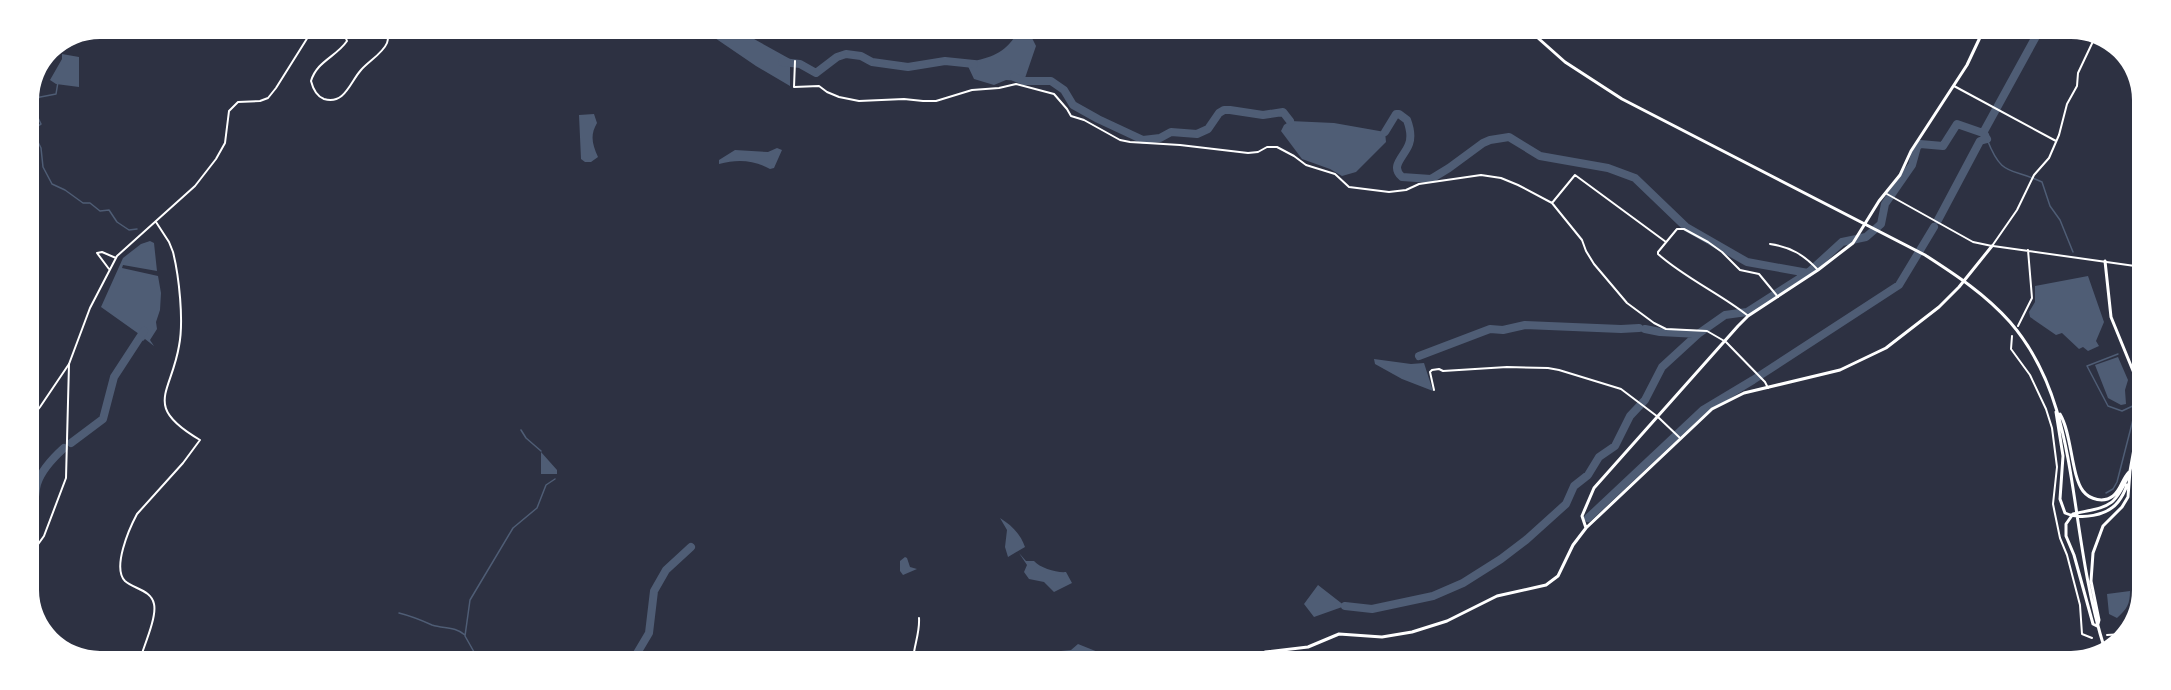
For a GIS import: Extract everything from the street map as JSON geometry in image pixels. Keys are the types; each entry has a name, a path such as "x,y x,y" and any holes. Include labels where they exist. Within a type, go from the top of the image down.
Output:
{"main road":[{"path":"1539,39 1565,62 1622,99 1924,255 1962,278 1994,305 2020,334 2040,368 2056,407 2066,446 2079,529 2097,626 2102,642"},
{"path":"1586,528 1583,513 1594,488 1724,341 1748,316 1776,295 1818,270 1853,243 1879,201 1887,194 1900,175 1914,146 1969,62 1979,39"},
{"path":"1275,651 1308,647 1339,634 1382,637 1412,632 1447,621 1497,596 1546,585 1557,576 1576,540 1586,528 1704,415 1722,403 1744,393 1840,370 1886,348 1939,307 1959,287 1992,246"},
{"path":"2105,261 2111,317 2132,368"},
{"path":"2056,407 2063,419 2080,484 2087,495 2097,500 2109,498 2115,494 2130,471"},
{"path":"2056,407 2062,456 2060,499 2063,510 2071,515 2092,515 2110,509 2119,501 2130,480"},
{"path":"2097,626 2099,620 2091,580 2093,553 2103,526 2122,507 2128,497 2132,460"},
{"path":"2097,626 2093,624 2074,555 2066,536 2066,524 2071,515 2101,508 2117,499 2130,471"}],"street":[{"path":"39,543 44,536 66,478 69,364 77,338 109,268 116,258 195,186 216,159 225,143 229,111 238,102 268,98 307,39"},
{"path":"345,39 340,50 320,64 311,81 314,91 327,99 335,100 345,94 357,74 383,50 388,39"},
{"path":"1992,246 2017,210 2034,175 2049,158 2067,104 2077,86 2078,73 2092,43"},
{"path":"795,61 794,87 819,86 839,98 875,102 889,99 936,101 972,90 1016,84 1054,94 1071,116 1084,120 1120,140 1248,153 1258,152 1267,147 1277,147 1306,165 1335,174 1349,186 1389,192 1406,190 1419,184 1490,175 1518,185 1552,203 1582,240 1589,257 1621,298 1654,323 1666,329 1707,331 1724,341 1768,388"},
{"path":"1954,86 2056,141"},
{"path":"1552,203 1575,175 1666,243"},
{"path":"1887,194 1973,242 2132,265"},
{"path":"142,651 153,617 154,604 148,594 126,581 120,573 120,560 131,524 137,514 183,463 200,440 174,422 165,404 166,387 180,345 180,323 173,252 156,222"},
{"path":"1748,316 1658,254 1677,229 1683,229 1722,252 1740,270 1759,274 1776,295"},
{"path":"1770,244 1792,249 1818,270"},
{"path":"2018,326 2032,298 2028,250"},
{"path":"109,268 97,253 102,252 116,258"},
{"path":"2012,336 2011,349 2031,375 2052,428 2056,455 2053,504 2057,527 2080,605 2080,629 2082,634 2092,638"},
{"path":"39,408 69,364"},
{"path":"1434,390 1430,372 1432,370 1548,368 1621,389 1680,437"},
{"path":"914,651 919,632 919,618"},
{"path":"2107,635 2112,635"}],"water":[{"path":"716,39 754,39 790,59 790,86"},
{"path":"1013,39 1032,39 1036,46 1024,81 1006,80 994,85 974,79 966,62 987,58"},
{"path":"62,54 79,57 79,87 56,84 50,80 62,59"},
{"path":"594,114 597,123 593,132 593,140 598,157 591,162 585,162 581,159 579,115"},
{"path":"1290,121 1334,123 1385,132 1386,142 1356,172 1342,176 1302,159 1281,131"},
{"path":"777,148 782,150 774,168 770,169 745,161 719,164 719,160 735,150 768,152"},
{"path":"150,241 154,243 157,271 123,265 122,268 158,276 161,293 160,310 156,322 157,329 150,340 154,346 145,339 143,341 138,337 139,334 101,307 123,258 141,244"},
{"path":"2088,276 2104,322 2096,341 2099,346 2088,351 2083,347 2079,349 2062,333 2056,335 2030,317 2029,312 2035,302 2035,286"},
{"path":"2118,357 2128,380 2125,390 2126,404 2121,405 2108,398 2095,365"},
{"path":"1374,359 1411,364 1424,363 1433,391 1402,379 1375,364"},
{"path":"541,452 557,470 557,474 541,474"},
{"path":"1000,518 1015,530 1025,547 1008,557 1005,547 1007,530"},
{"path":"1019,553 1026,561 1034,561 1054,571 1066,572 1072,583 1054,592 1044,582 1029,579 1024,572 1027,565"},
{"path":"905,557 910,567 917,569 903,575 900,571 900,561"},
{"path":"1318,585 1345,606 1314,617 1304,604"},
{"path":"2130,591 2129,603 2123,612 2117,618 2109,614 2107,594"},
{"path":"1078,644 1096,651 1061,651 1071,650"}],"waterway":[{"path":"1985,135 1983,133 2035,39"},
{"path":"782,62 800,64 816,73 837,57 846,54 861,56 872,62 908,67 945,61 974,64"},
{"path":"1014,77 1024,81 1051,81 1064,90 1073,105 1143,140 1160,138 1171,132 1197,134 1208,129 1219,113 1224,110 1263,115 1283,112 1290,121"},
{"path":"39,97 56,94 58,82"},
{"path":"1385,132 1396,114 1407,120 1410,141 1397,165 1398,173 1402,177 1431,179 1483,143 1509,137 1540,156 1608,168 1635,178 1686,227 1747,262 1808,273"},
{"path":"39,120 41,124 39,125"},
{"path":"1345,606 1372,609 1433,596 1463,583 1501,559 1566,504 1574,486 1588,475 1599,457 1615,446 1630,416 1645,400 1662,367 1698,334 1725,315 1747,312 1808,273 1842,242 1866,237 1881,224 1885,204 1912,165 1920,144 1943,146 1957,124 1983,133 1987,139"},
{"path":"1987,139 1997,160 2008,170 2042,182 2050,206 2060,220 2073,252"},
{"path":"1938,220 1980,141 1987,139"},
{"path":"39,144 43,167 52,184 83,203 90,203 100,211 109,210 117,222 129,230 137,229"},
{"path":"1588,518 1703,410 1899,285 1934,227"},
{"path":"1419,356 1490,329 1503,330 1525,325 1639,328"},
{"path":"1645,329 1698,334"},
{"path":"71,443 103,419 114,377 144,331"},
{"path":"2118,354 2087,366 2108,406 2122,411 2132,406"},
{"path":"2106,493 2113,489 2117,482 2132,424"},
{"path":"521,430 526,438 541,451"},
{"path":"39,480 52,460 64,448"},
{"path":"473,651 465,636 470,600 513,528 537,508 546,485 555,479"},
{"path":"638,651 649,633 654,591 666,570 691,547"},
{"path":"399,613 432,625 457,630 465,635"}]}
